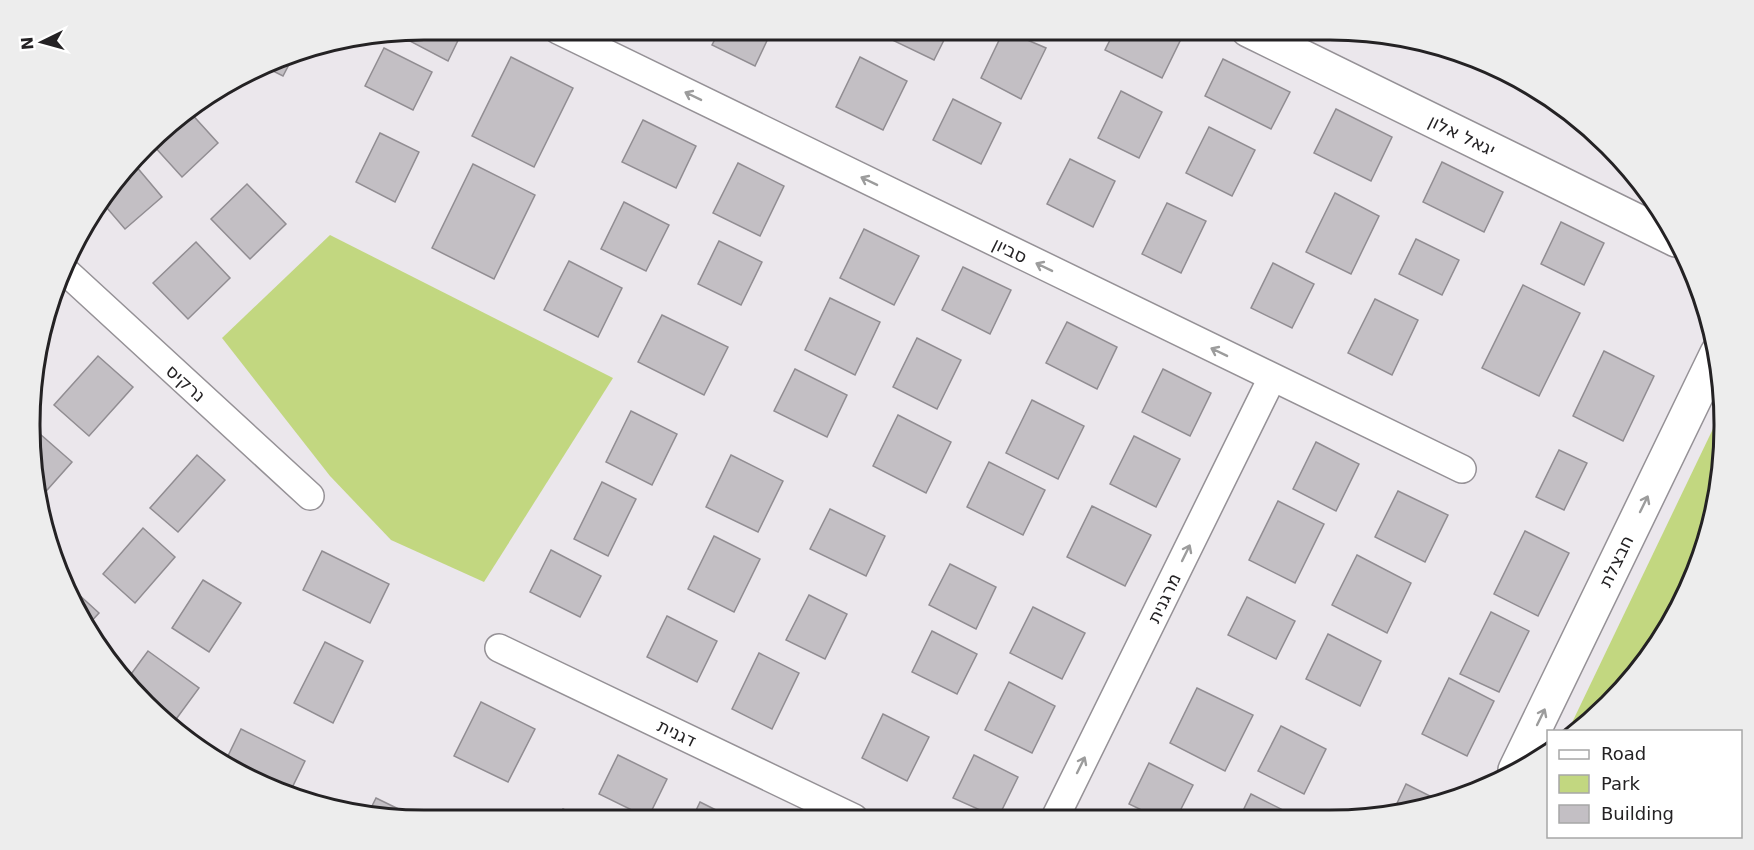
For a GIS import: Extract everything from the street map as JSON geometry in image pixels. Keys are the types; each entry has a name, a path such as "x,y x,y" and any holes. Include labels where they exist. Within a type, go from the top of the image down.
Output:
{"street":[{"name":"סביון","path":"579,40 1462,469"},
{"name":"יגאל אלון","path":"1268,40 1662,233"},
{"name":"נרקיס","path":"71,276 310,496"},
{"name":"חבצלת","path":"1521,758 1709,369"},
{"name":"מרגנית","path":"1059,810 1272,378"},
{"name":"דגנית","path":"499,648 837,810"}],"green space":[{"path":"330,235 613,378 484,582 391,540 330,476 222,338"},
{"path":"1714,427 1706,500 1693,549 1674,595 1649,639 1634,659 1601,697 1572,723"}],"building":[{"path":"458,40 448,61 409,41"},
{"path":"715,40 767,40 755,66 712,45"},
{"path":"892,40 944,40 934,60"},
{"path":"999,40 1027,40 1046,48 1021,99 981,78"},
{"path":"1110,40 1181,40 1162,78 1105,50"},
{"path":"384,48 432,72 413,110 365,86"},
{"path":"511,57 573,88 534,167 472,136"},
{"path":"860,57 907,81 883,130 836,107"},
{"path":"1223,59 1290,92 1271,129 1205,96"},
{"path":"288,66 283,76 274,72"},
{"path":"1121,91 1162,112 1139,158 1098,138"},
{"path":"953,99 1001,123 981,164 933,140"},
{"path":"1336,109 1392,137 1371,181 1314,153"},
{"path":"195,117 218,143 182,177 157,149"},
{"path":"643,120 696,146 676,188 622,162"},
{"path":"1209,127 1255,150 1232,196 1186,173"},
{"path":"380,133 419,152 395,202 356,182"},
{"path":"1070,159 1115,181 1093,227 1047,204"},
{"path":"1442,162 1503,192 1484,232 1423,202"},
{"path":"738,163 784,186 760,236 713,213"},
{"path":"473,164 535,195 494,279 432,248"},
{"path":"138,169 162,197 125,229 107,208"},
{"path":"247,184 286,224 250,259 211,219"},
{"path":"1335,193 1379,216 1351,274 1306,252"},
{"path":"624,202 669,225 646,271 601,249"},
{"path":"1167,203 1206,221 1181,273 1142,254"},
{"path":"1561,222 1604,243 1584,285 1541,264"},
{"path":"864,229 919,256 894,305 840,278"},
{"path":"1416,239 1459,260 1442,295 1399,274"},
{"path":"719,241 762,262 741,305 698,284"},
{"path":"196,242 230,278 188,319 153,283"},
{"path":"569,261 622,288 598,337 544,310"},
{"path":"1273,263 1314,284 1292,328 1251,308"},
{"path":"963,267 1011,290 990,334 942,310"},
{"path":"1523,285 1580,313 1539,396 1482,368"},
{"path":"830,298 880,322 855,375 805,350"},
{"path":"1375,299 1418,320 1392,375 1348,353"},
{"path":"662,315 728,347 704,395 638,362"},
{"path":"1067,322 1117,347 1097,389 1046,363"},
{"path":"917,338 961,360 937,409 893,387"},
{"path":"1604,351 1654,376 1623,441 1573,416"},
{"path":"98,356 133,387 89,436 54,405"},
{"path":"795,369 847,395 827,437 774,411"},
{"path":"1163,369 1211,393 1190,436 1142,412"},
{"path":"1032,400 1084,426 1058,479 1006,453"},
{"path":"631,411 677,434 652,485 606,462"},
{"path":"898,415 951,442 926,493 873,466"},
{"path":"40,434 72,462 47,491"},
{"path":"1134,436 1180,459 1156,507 1110,484"},
{"path":"1316,442 1359,464 1336,511 1293,489"},
{"path":"1559,450 1587,463 1564,510 1536,497"},
{"path":"197,455 225,480 178,532 150,508"},
{"path":"731,455 783,481 758,532 706,507"},
{"path":"989,462 1045,490 1023,535 967,507"},
{"path":"602,482 636,499 608,556 574,539"},
{"path":"1398,491 1448,515 1425,562 1375,537"},
{"path":"1278,501 1324,524 1295,583 1249,560"},
{"path":"1092,506 1151,535 1125,586 1067,557"},
{"path":"830,509 885,536 866,576 810,549"},
{"path":"143,528 175,557 135,603 103,574"},
{"path":"1525,531 1569,553 1538,616 1494,594"},
{"path":"714,536 760,559 734,612 688,589"},
{"path":"551,550 601,576 580,617 530,592"},
{"path":"322,551 389,584 370,623 303,590"},
{"path":"1357,555 1411,583 1387,633 1332,605"},
{"path":"950,564 996,587 976,629 929,605"},
{"path":"203,580 241,603 209,652 172,628"},
{"path":"809,595 847,614 825,659 786,640"},
{"path":"81,596 99,613 93,619"},
{"path":"1247,597 1295,621 1276,659 1228,635"},
{"path":"1033,607 1085,633 1062,679 1010,653"},
{"path":"1491,612 1529,631 1499,692 1460,674"},
{"path":"667,616 717,641 697,682 647,657"},
{"path":"932,631 977,654 957,694 912,672"},
{"path":"1328,634 1381,661 1360,706 1306,679"},
{"path":"325,642 363,661 333,723 294,703"},
{"path":"148,651 199,688 177,718 132,673"},
{"path":"759,653 799,673 772,729 732,709"},
{"path":"1449,678 1494,701 1467,756 1422,734"},
{"path":"1009,682 1055,706 1032,753 985,730"},
{"path":"1197,688 1253,715 1225,771 1170,743"},
{"path":"481,702 535,729 508,782 454,756"},
{"path":"883,714 929,737 907,781 862,758"},
{"path":"1281,726 1326,749 1304,794 1258,771"},
{"path":"241,729 305,761 293,786 255,770 228,755"},
{"path":"618,755 667,779 652,810 632,810 599,794"},
{"path":"974,755 1018,777 1002,810 980,810 953,798"},
{"path":"1149,763 1193,785 1180,810 1141,810 1129,804"},
{"path":"1406,784 1430,796 1404,802 1397,803"},
{"path":"1251,794 1283,810 1243,810"},
{"path":"376,798 398,809 375,806 372,806"},
{"path":"700,802 716,810 696,810"}]}
